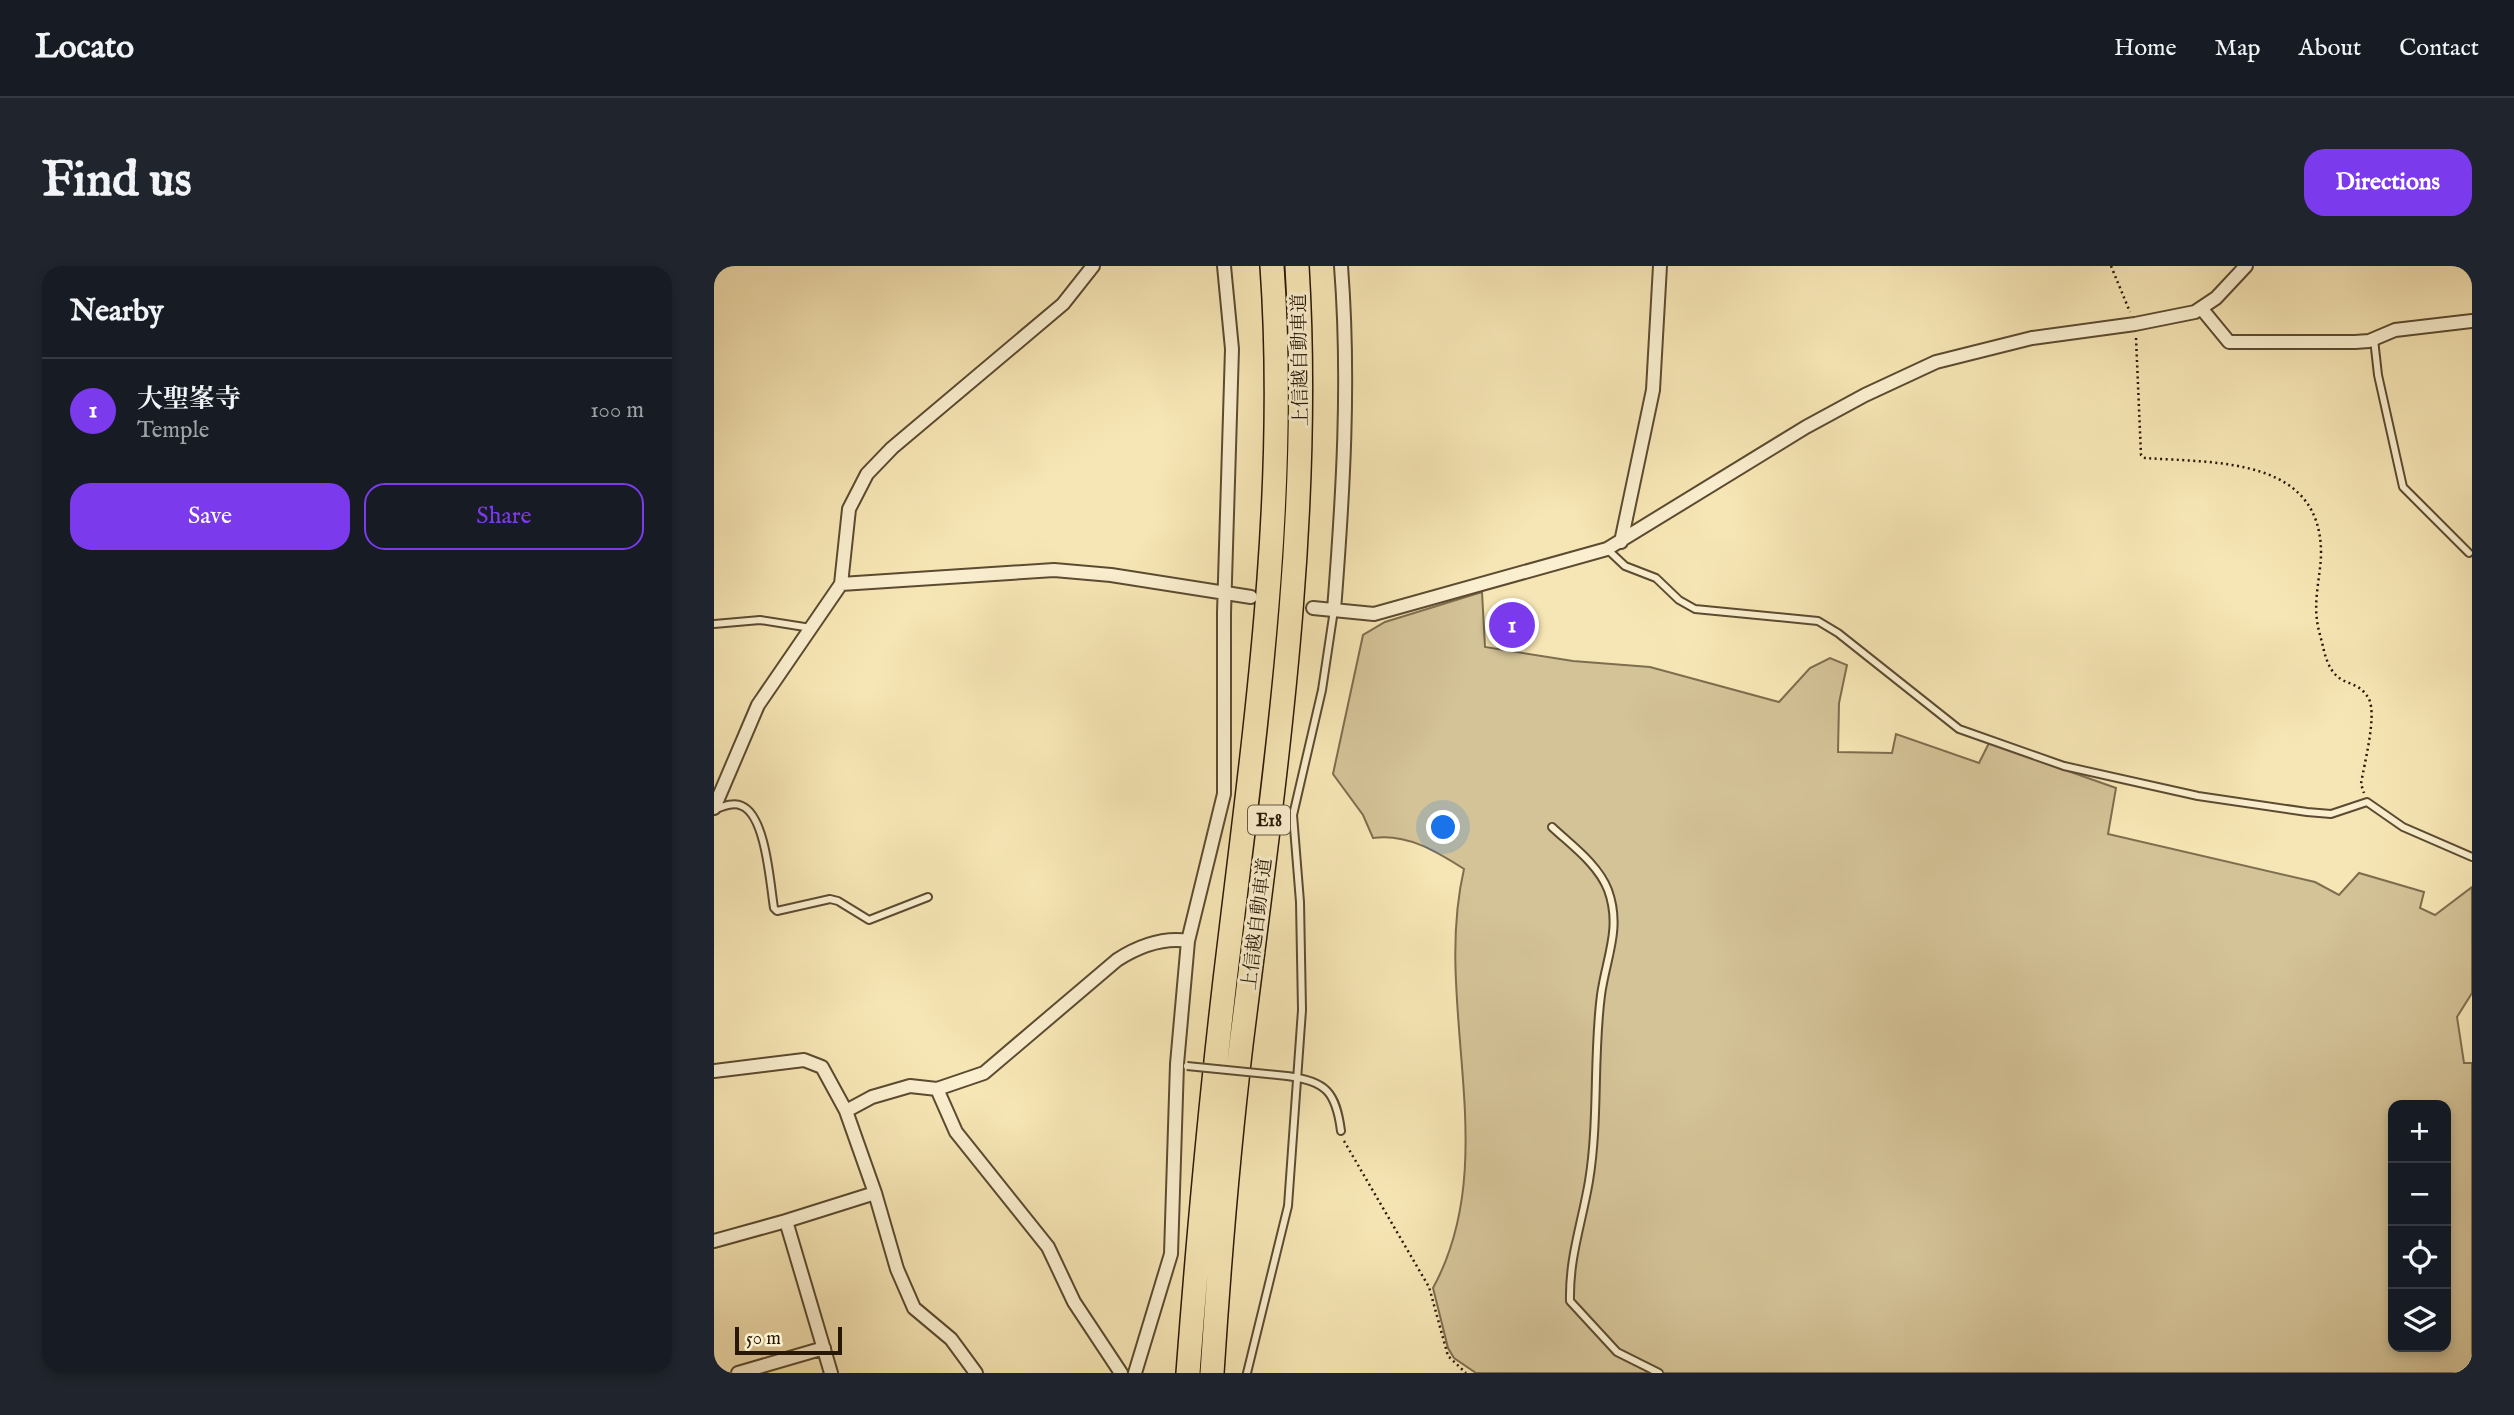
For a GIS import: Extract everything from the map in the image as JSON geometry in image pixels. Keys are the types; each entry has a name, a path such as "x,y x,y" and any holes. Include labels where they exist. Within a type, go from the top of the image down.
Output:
{"highway":[{"name":"上信越自動車道","path":"1188,1373 1215,1066 1256,729 1268,591 1276,446 1272,266"},
{"name":"上信越自動車道","path":"1212,1373 1241,1049 1278,743 1292,595 1300,448 1297,266"}],"street":[{"path":"714,809 758,705 841,584 849,509 867,474 892,448 1063,304 1093,266"},
{"path":"1135,1373 1171,1254 1188,941 1224,794 1225,593 1232,349 1224,266"},
{"path":"1334,610 1344,492 1346,396 1341,266"},
{"path":"1621,542 1653,390 1660,266"},
{"path":"1313,608 1374,614 1607,549 1806,427 1865,395 1936,362 2032,338 2135,324 2201,308 2216,298 2246,266"},
{"path":"2201,308 2229,342 2355,342 2374,339 2395,330 2472,321"},
{"path":"841,584 1054,570 1111,575 1251,597"},
{"path":"846,1111 873,1097 910,1086 937,1089 984,1073 1117,960 1135,949 1170,940 1188,941"},
{"path":"714,1071 804,1060 822,1068 846,1111 875,1193 897,1269 914,1308 951,1339 976,1373"},
{"path":"937,1089 956,1132 1048,1247 1074,1302 1121,1373"},
{"path":"714,1241 875,1193"},
{"path":"786,1221 831,1373"},
{"path":"738,1373 824,1348"}],"lane":[{"path":"2374,339 2378,375 2403,487 2469,553"},
{"path":"1607,549 1626,566 1656,578 1679,600 1695,609 1818,621 1838,633 1959,729 2064,766 2198,796 2330,814 2367,802 2403,827 2472,857"},
{"path":"1247,1373 1288,1206 1291,1077 1302,1010 1302,957 1293,815 1322,690 1334,610"},
{"path":"714,624 761,620 811,628"},
{"path":"714,809 729,804 742,806 752,815 761,833 774,908 777,911 830,899 869,920 928,897"},
{"path":"1552,827 1596,870 1607,888 1614,913 1615,934 1601,993 1589,1180 1569,1268 1570,1301 1616,1352 1658,1373"},
{"path":"1182,1065 1310,1078 1329,1093 1338,1112 1341,1131"}],"path":[{"path":"2111,266 2135,324 2141,455 2145,458 2241,466 2264,472 2299,491 2309,503 2317,524 2321,554 2316,620 2329,669 2335,677 2356,687 2368,698 2372,712 2361,784 2367,802"},
{"path":"1341,1131 1355,1162 1429,1287 1448,1356 1466,1373"}],"shaded area":[{"path":"1482,592 1485,647 1573,661 1650,667 1779,702 1810,668 1830,658 1847,665 1839,703 1838,752 1892,753 1896,734 1979,763 1989,743 2116,788 2108,834 2315,882 2339,895 2359,873 2424,892 2420,908 2435,915 2472,887 2472,993 2457,1017 2464,1063 2472,1063 2472,1373 1476,1373 1454,1358 1448,1348 1433,1288 1453,1238 1463,1187 1466,1134 1456,974 1456,921 1464,869 1432,850 1409,841 1373,838 1363,815 1333,774 1363,635 1385,622"}],"building":[{"path":"1497,608 1527,609 1526,642 1496,641"}],"place":[{"name":"大聖峯寺","path":"1512,625"}]}
